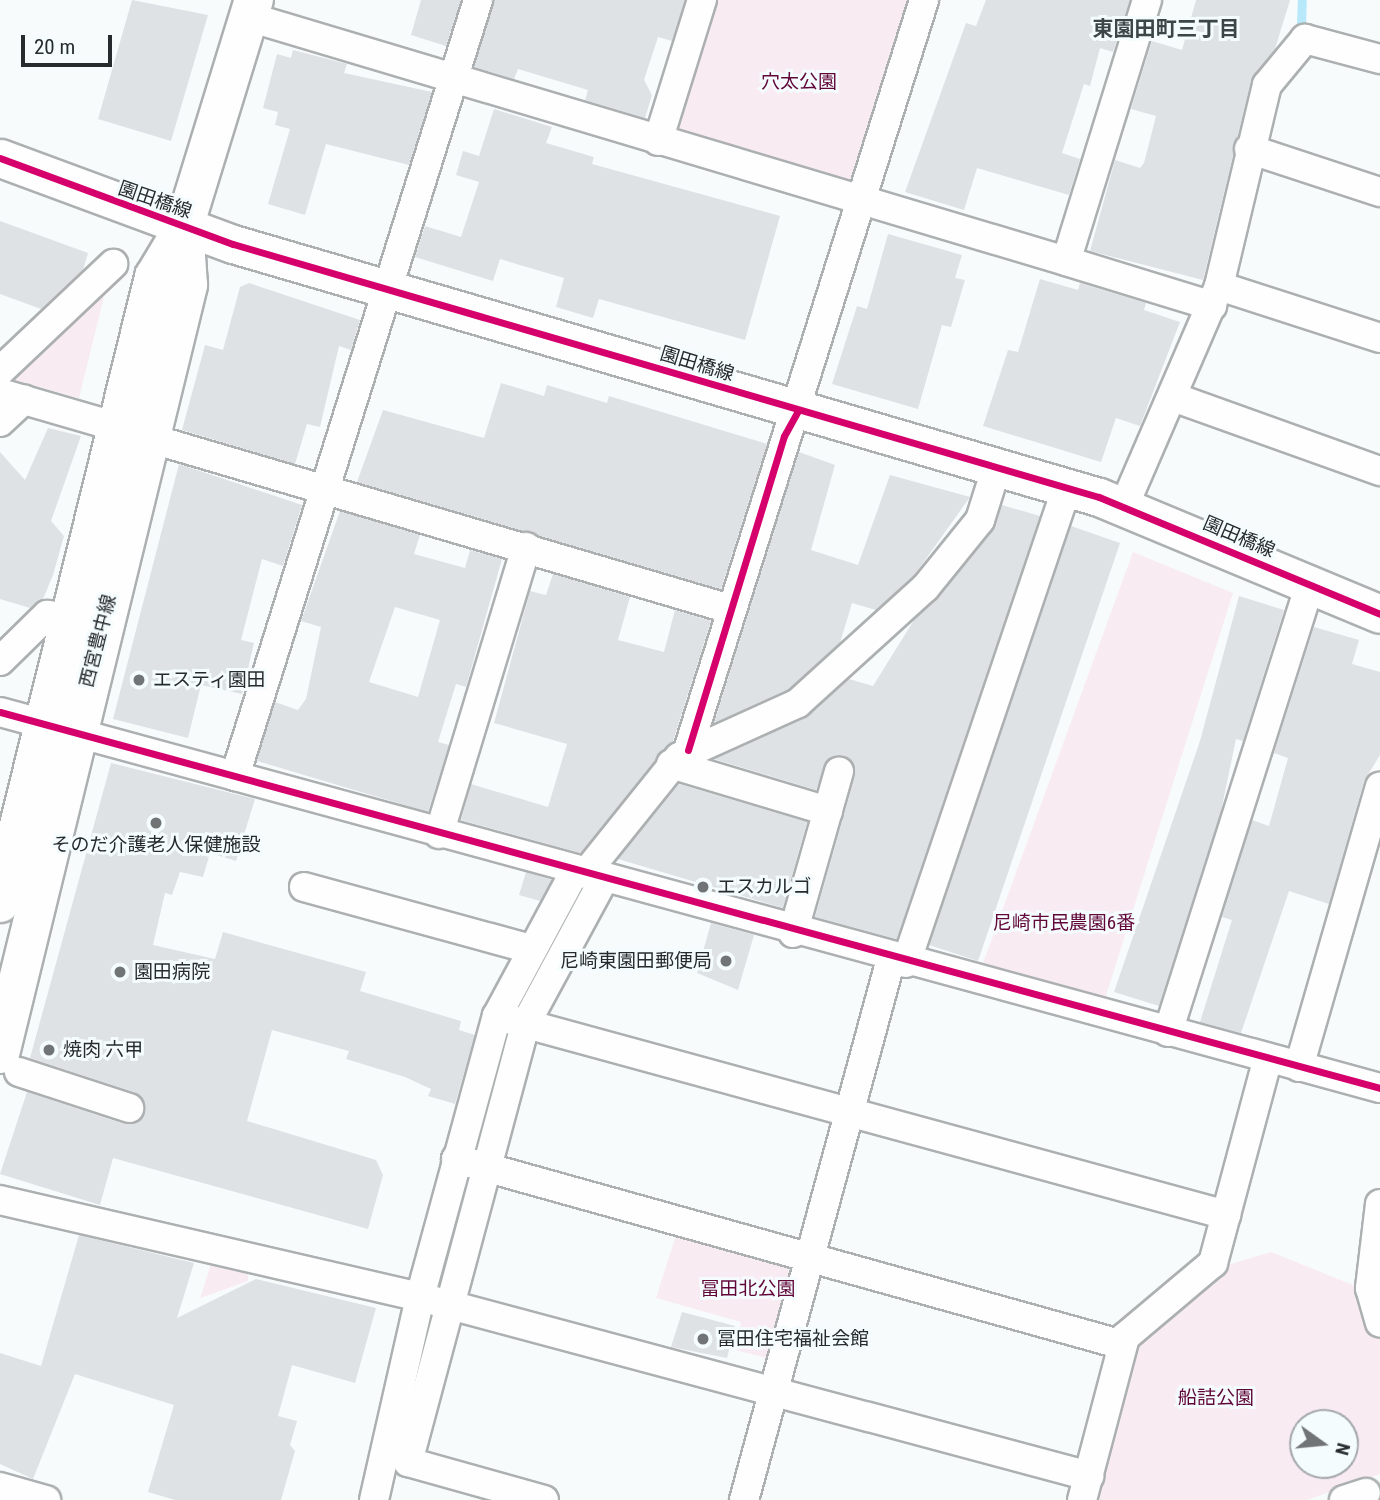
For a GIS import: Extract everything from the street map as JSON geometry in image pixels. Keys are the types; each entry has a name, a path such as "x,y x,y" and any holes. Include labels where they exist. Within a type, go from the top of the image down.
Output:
{"main road":[{"name":"西宮豊中線","path":"9,1063 59,729 71,618 133,432 188,285 184,227 251,8"},
{"name":"西宮豊中線","path":"2,886 59,729 133,432"}],"street":[{"path":"235,776 478,0"},
{"path":"658,141 702,0"},
{"path":"397,1459 420,1297 497,1016 531,949 680,757 784,436 798,411 924,0"},
{"path":"1066,261 1147,0"},
{"path":"251,8 452,82 862,199 1066,261 1380,338"},
{"path":"1124,506 1216,296 1249,149 1267,85 1299,41 1380,59"},
{"path":"1249,149 1380,192"},
{"name":"園田橋線","path":"0,158 184,227 798,411 1067,487 1124,506 1380,614"},
{"path":"0,371 113,264"},
{"path":"0,422 12,397 730,609"},
{"path":"1173,397 1380,471"},
{"path":"680,757 772,717 826,683 968,539 993,494 998,466"},
{"path":"744,1500 847,1111 1067,487"},
{"path":"439,834 526,547"},
{"path":"1168,1032 1310,584"},
{"path":"0,662 47,615 71,618"},
{"path":"0,712 793,933 1380,1088"},
{"path":"680,757 828,811"},
{"path":"793,933 839,771"},
{"path":"1299,1067 1380,786"},
{"path":"374,1500 397,1459 450,1305 526,1023 588,875"},
{"path":"304,887 531,949"},
{"path":"497,1016 1226,1215"},
{"path":"0,1200 420,1297 772,1393 1085,1488 1123,1345 1213,1263 1268,1058"},
{"path":"9,1063 129,1108"},
{"path":"456,1159 1123,1345"},
{"path":"1380,1204 1370,1288 1380,1323"},
{"path":"397,1459 544,1500"},
{"path":"0,1486 46,1500"}],"green space":[{"name":"穴太公園","path":"714,0 913,0 857,178 845,181 683,134 677,122"},
{"path":"95,297 104,297 79,398 11,379"},
{"name":"尼崎市民農園6番","path":"1133,552 1233,593 1104,1002 982,966"},
{"name":"冨田北公園","path":"676,1235 786,1265 791,1279 767,1358 735,1350 741,1322 656,1298"},
{"name":"船詰公園","path":"1271,1252 1358,1287 1380,1338 1380,1474 1307,1500 1096,1500 1136,1342 1224,1266"},
{"path":"212,1261 248,1272 248,1281 200,1298"}],"building":[{"path":"132,0 208,15 171,141 98,119"},
{"path":"421,0 461,0 446,46 411,35"},
{"path":"494,0 685,0 672,41 658,37 644,80 652,95 645,118 585,100 588,90 518,69 514,79 474,67"},
{"path":"986,0 1130,0 1113,52 1100,48 1090,86 1084,84 1062,153 1080,159 1069,195 977,168 964,210 905,192 966,23 976,26"},
{"path":"1196,0 1290,0 1275,49 1251,81 1203,280 1090,251 1115,160 1140,168 1144,163 1156,116 1131,109 1152,41 1182,50"},
{"path":"293,50 347,64 344,73 432,92 409,165 326,144 305,215 268,204 290,129 275,125 278,112 263,108 277,54 291,58"},
{"path":"494,109 552,127 546,143 594,157 592,164 780,216 745,340 599,299 593,318 556,307 564,278 500,259 493,281 415,257 425,226 461,237 479,182 456,175 463,151 479,156"},
{"path":"0,221 88,253 83,270 41,309 0,294"},
{"path":"888,234 962,255 955,278 965,280 951,327 942,325 918,409 832,384 857,306 867,309"},
{"path":"1040,279 1078,290 1080,283 1146,303 1144,310 1180,322 1140,426 1116,418 1101,462 983,426 1008,350 1018,352"},
{"path":"249,283 360,320 351,350 339,346 320,427 307,424 295,464 182,430 205,345 223,350 240,287"},
{"path":"501,383 544,396 547,385 607,403 609,396 767,444 721,589 357,482 383,410 484,438"},
{"path":"48,428 81,436 51,521 64,536 53,575 43,599 30,608 0,599 0,452 25,480"},
{"path":"799,452 835,465 811,550 858,565 890,475 970,497 913,577 876,610 852,603 840,643 789,689 714,723"},
{"path":"179,464 302,505 283,566 262,559 241,640 254,643 242,694 201,685 188,738 113,719"},
{"path":"1002,505 1040,516 897,939 815,917 855,776 851,760 828,759 816,790 714,759 805,718 849,679 873,686 914,620 993,530"},
{"path":"340,511 420,535 414,554 465,568 470,550 502,559 466,687 456,684 438,742 449,745 428,812 257,761 275,702 298,710 306,699 321,627 301,621","holes":["395,607 440,620 418,697 369,682"]},
{"path":"1071,526 1120,543 978,961 929,945"},
{"path":"553,574 630,597 618,640 664,652 675,610 711,621 673,741 581,853 461,820 471,784 548,807 567,744 494,723 530,591 546,595"},
{"path":"1239,596 1284,610 1243,741 1236,739 1221,811 1159,1006 1114,992 1200,741"},
{"path":"1314,627 1359,640 1352,664 1380,672 1380,755 1364,781 1329,904 1289,891 1241,1033 1200,1022 1232,920 1222,917 1252,820 1269,826 1288,758 1274,753"},
{"path":"111,763 255,799 236,861 210,853 203,877 180,872 172,895 165,893 153,945 215,959 223,932 366,972 360,991 461,1021 459,1030 475,1035 455,1104 428,1096 431,1089 405,1077 346,1059 349,1051 272,1030 247,1121 376,1160 383,1175 368,1229 113,1158 100,1205 0,1174 27,1092 124,1124 145,1112 134,1092 30,1058"},
{"path":"679,784 807,822 783,908 618,859"},
{"path":"526,872 552,880 540,901 519,895"},
{"path":"711,923 754,935 738,990 697,973"},
{"path":"79,1235 194,1263 177,1318 256,1279 376,1308 355,1383 292,1365 278,1416 297,1421 290,1445 295,1451 281,1500 175,1500 148,1492 174,1405 75,1374 33,1479 0,1464 0,1353 41,1366"},
{"name":"冨田住宅福祉会館","path":"682,1312 735,1326 727,1358 671,1347"}],"waterway":[{"path":"1301,24 1302,0"}],"cycle path":[{"path":"0,158 233,244 1099,497 1380,614"},
{"path":"688,750 784,436 798,411"},
{"path":"0,712 1380,1088"}],"place":[{"name":"エスティ園田","path":"139,680"},
{"name":"そのだ介護老人保健施設","path":"156,823"},
{"name":"エスカルゴ","path":"703,887"},
{"name":"尼崎東園田郵便局","path":"726,961"},
{"name":"園田病院","path":"120,972"},
{"name":"焼肉 六甲","path":"49,1050"},
{"name":"冨田住宅福祉会館","path":"703,1339"}],"district":[{"name":"東園田町三丁目","path":"1166,29"}]}
